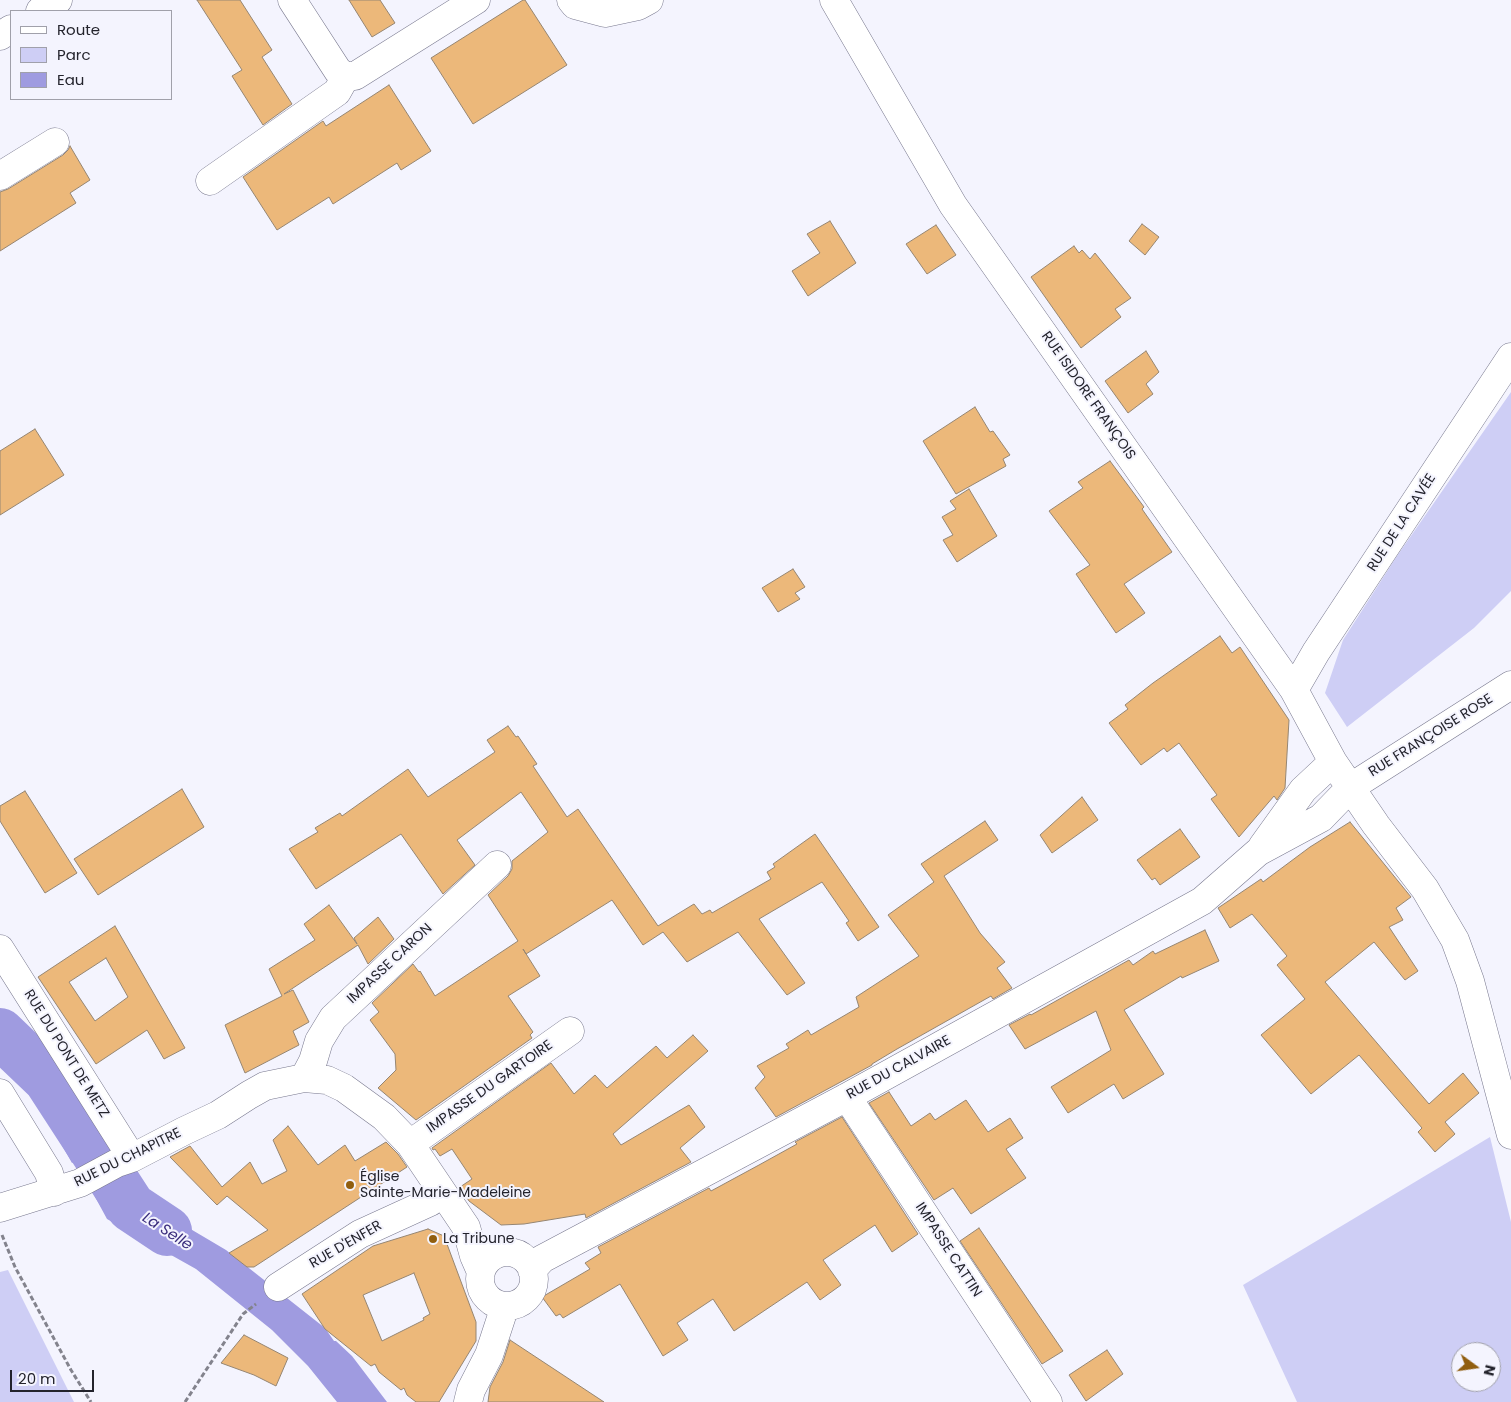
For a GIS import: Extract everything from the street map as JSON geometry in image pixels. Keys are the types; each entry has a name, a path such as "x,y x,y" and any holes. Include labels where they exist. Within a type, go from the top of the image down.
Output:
{"street":[{"path":"42,10 58,0"},
{"path":"292,0 338,71 346,76 355,76 476,0"},
{"path":"571,0 575,5 605,13 638,6 649,0"},
{"name":"RUE ISIDORE FRANÇOIS","path":"834,0 953,205 1294,690 1333,762 1376,825 1425,889 1455,940 1470,980 1511,1135"},
{"path":"210,181 336,92 346,76"},
{"path":"0,176 55,142"},
{"name":"RUE DE LA CAVÉE","path":"1294,690 1316,652 1511,357"},
{"name":"RUE FRANÇOISE ROSE","path":"1351,787 1511,685"},
{"name":"RUE DU CALVAIRE","path":"1258,852 1303,790 1333,762"},
{"name":"RUE DU CALVAIRE","path":"532,1270 542,1260 848,1097 1202,901 1258,852 1321,818 1351,787"},
{"name":"IMPASSE CARON","path":"304,1078 313,1061 319,1041 333,1018 497,865"},
{"name":"RUE DU PONT DE METZ","path":"0,949 124,1161"},
{"name":"IMPASSE DU GARTOIRE","path":"410,1144 570,1031"},
{"name":"RUE DU CHAPITRE","path":"0,1208 80,1183 218,1115 265,1086 304,1078 327,1080 344,1088 384,1117 410,1144 466,1227"},
{"path":"0,1093 49,1173 54,1192"},
{"name":"IMPASSE CATTIN","path":"848,1097 1048,1402"},
{"name":"RUE D'ENFER","path":"278,1286 360,1234 430,1202 442,1192"},
{"path":"466,1227 511,1253 520,1256 528,1262 532,1270 534,1281 532,1291 525,1300 516,1305 505,1306 496,1304 482,1290 481,1272 486,1263 493,1257 502,1253 511,1253"},
{"path":"466,1227 474,1256 481,1272"},
{"path":"468,1402 471,1390 489,1355 505,1306"}],"path":[{"path":"0,1231 15,1267 71,1370 91,1402"},
{"path":"185,1402 243,1314"}],"green space":[{"path":"1511,392 1511,591 1474,628 1347,727 1325,693 1343,640 1397,556"},
{"path":"1490,1137 1511,1222 1511,1402 1297,1402 1243,1285"},
{"path":"8,1270 74,1402 0,1402 0,1272"}],"water":[{"path":"0,1012 24,1032 53,1067 109,1145 72,1163 43,1112 0,1059"},
{"path":"121,1183 155,1208 226,1250 325,1328 334,1341 352,1356 387,1402 337,1402 308,1366 272,1330 196,1269 107,1219 94,1195"}],"building":[{"path":"197,0 240,0 272,50 262,57 292,104 263,125 232,76 242,70"},
{"path":"349,0 380,0 395,23 372,37"},
{"path":"525,0 567,65 473,124 431,58"},
{"path":"389,85 431,151 401,170 397,163 333,204 329,197 277,230 243,177 323,121 326,126"},
{"path":"70,146 90,180 70,193 76,203 0,251 0,192 63,155"},
{"path":"830,221 856,263 808,296 792,271 820,253 807,234"},
{"path":"1142,224 1159,237 1145,255 1129,241"},
{"path":"936,225 956,255 927,274 906,244"},
{"path":"1074,246 1079,253 1082,250 1090,259 1095,253 1131,298 1115,309 1121,317 1081,348 1031,277"},
{"path":"1146,351 1159,372 1146,384 1153,394 1128,413 1105,381"},
{"path":"975,407 990,432 993,431 1010,455 1003,459 1006,466 956,494 923,441"},
{"path":"35,429 64,475 0,515 0,451"},
{"path":"1110,461 1144,507 1142,509 1172,552 1124,584 1145,613 1116,633 1076,574 1090,565 1049,511 1083,488 1078,482"},
{"path":"969,489 997,536 957,562 943,540 953,535 942,517 956,509 950,501"},
{"path":"793,569 805,587 795,593 800,599 778,612 762,588"},
{"path":"1220,636 1232,653 1240,647 1289,720 1285,788 1277,800 1274,796 1239,837 1211,799 1217,795 1179,743 1167,752 1164,748 1141,765 1109,723 1128,709 1125,705 1153,683"},
{"path":"508,726 516,737 518,736 537,764 533,766 567,817 578,809 658,926 694,904 702,914 710,910 712,913 771,879 767,872 775,867 773,864 815,834 879,927 858,941 846,923 849,921 822,882 759,919 805,983 787,995 738,932 687,962 663,932 643,945 612,900 526,954 540,976 508,996 533,1032 530,1035 532,1038 416,1120 378,1088 396,1070 395,1054 370,1020 379,1012 372,1003 413,964 420,971 435,996 518,941 488,895 508,876 512,869 512,861 548,832 521,792 457,840 475,865 443,894 401,834 316,889 289,849 318,832 315,828 340,813 342,816 408,769 428,797 495,752 487,740"},
{"path":"182,789 204,827 98,895 74,859"},
{"path":"25,791 77,873 45,893 0,821 0,806"},
{"path":"1082,797 1098,820 1052,853 1040,835"},
{"path":"985,821 998,840 944,876 980,933 1005,962 997,968 1012,988 993,999 991,996 872,1065 776,1117 755,1088 765,1077 757,1066 789,1048 786,1044 808,1030 811,1035 859,1007 856,997 919,956 888,915 934,882 921,864"},
{"path":"1350,822 1411,897 1396,908 1403,920 1389,927 1418,971 1405,980 1374,942 1325,982 1429,1104 1463,1073 1479,1093 1445,1122 1455,1134 1435,1152 1418,1132 1422,1128 1359,1055 1311,1094 1261,1035 1305,999 1277,965 1287,956 1252,914 1230,928 1218,908 1261,879 1263,882 1310,847"},
{"path":"1180,829 1200,857 1160,885 1155,878 1152,880 1137,860"},
{"path":"329,905 357,944 354,938 378,917 394,939 368,964 358,945 284,994 293,990 309,1022 293,1031 299,1045 245,1073 225,1025 282,996 269,969 315,940 304,924"},
{"path":"115,926 185,1048 164,1059 147,1030 96,1064 38,977","holes":["106,958 128,997 95,1021 69,982"]},
{"path":"1205,930 1219,961 1182,978 1181,976 1124,1010 1164,1074 1123,1099 1114,1084 1068,1113 1051,1087 1111,1050 1096,1011 1025,1049 1009,1025 1031,1015 1129,960 1133,965 1153,951 1155,954"},
{"path":"693,1035 708,1051 613,1134 621,1145 689,1105 705,1127 680,1148 691,1162 586,1218 585,1214 524,1224 501,1225 469,1201 460,1187 472,1179 452,1149 440,1156 432,1148 551,1063 574,1094 595,1075 607,1088 656,1046 667,1058"},
{"path":"889,1092 911,1126 930,1113 935,1120 966,1100 988,1132 1010,1118 1023,1138 1006,1149 1026,1178 971,1214 953,1188 934,1200 869,1103"},
{"path":"842,1117 918,1234 892,1252 875,1225 823,1260 841,1285 820,1300 807,1282 734,1331 713,1299 677,1323 688,1340 663,1356 620,1284 563,1318 560,1314 556,1316 542,1297 590,1269 585,1263 601,1253 598,1247 709,1188 711,1191"},
{"path":"288,1126 318,1165 345,1145 355,1161 386,1142 407,1167 254,1267 247,1267 229,1253 268,1230 227,1196 217,1205 170,1157 190,1146 222,1187 250,1162 262,1184 287,1171 273,1140"},
{"path":"979,1228 1063,1351 1042,1364 960,1241"},
{"path":"428,1229 444,1236 476,1322 476,1341 439,1402 416,1402 407,1395 404,1388 401,1390 379,1372 375,1364 371,1366 325,1329 302,1294 373,1246","holes":["414,1273 430,1314 423,1318 424,1320 382,1341 363,1295"]},
{"path":"244,1335 288,1358 276,1386 254,1375 221,1363"},
{"path":"510,1340 604,1402 488,1402 490,1387 503,1362"},
{"path":"1107,1350 1123,1374 1086,1401 1069,1375"}],"waterway":[{"name":"La Selle","path":"0,1033 48,1079 131,1207 167,1231"}],"place":[{"name":"Église Sainte-Marie-Madeleine","path":"350,1185"},
{"name":"La Tribune","path":"433,1239"}]}
